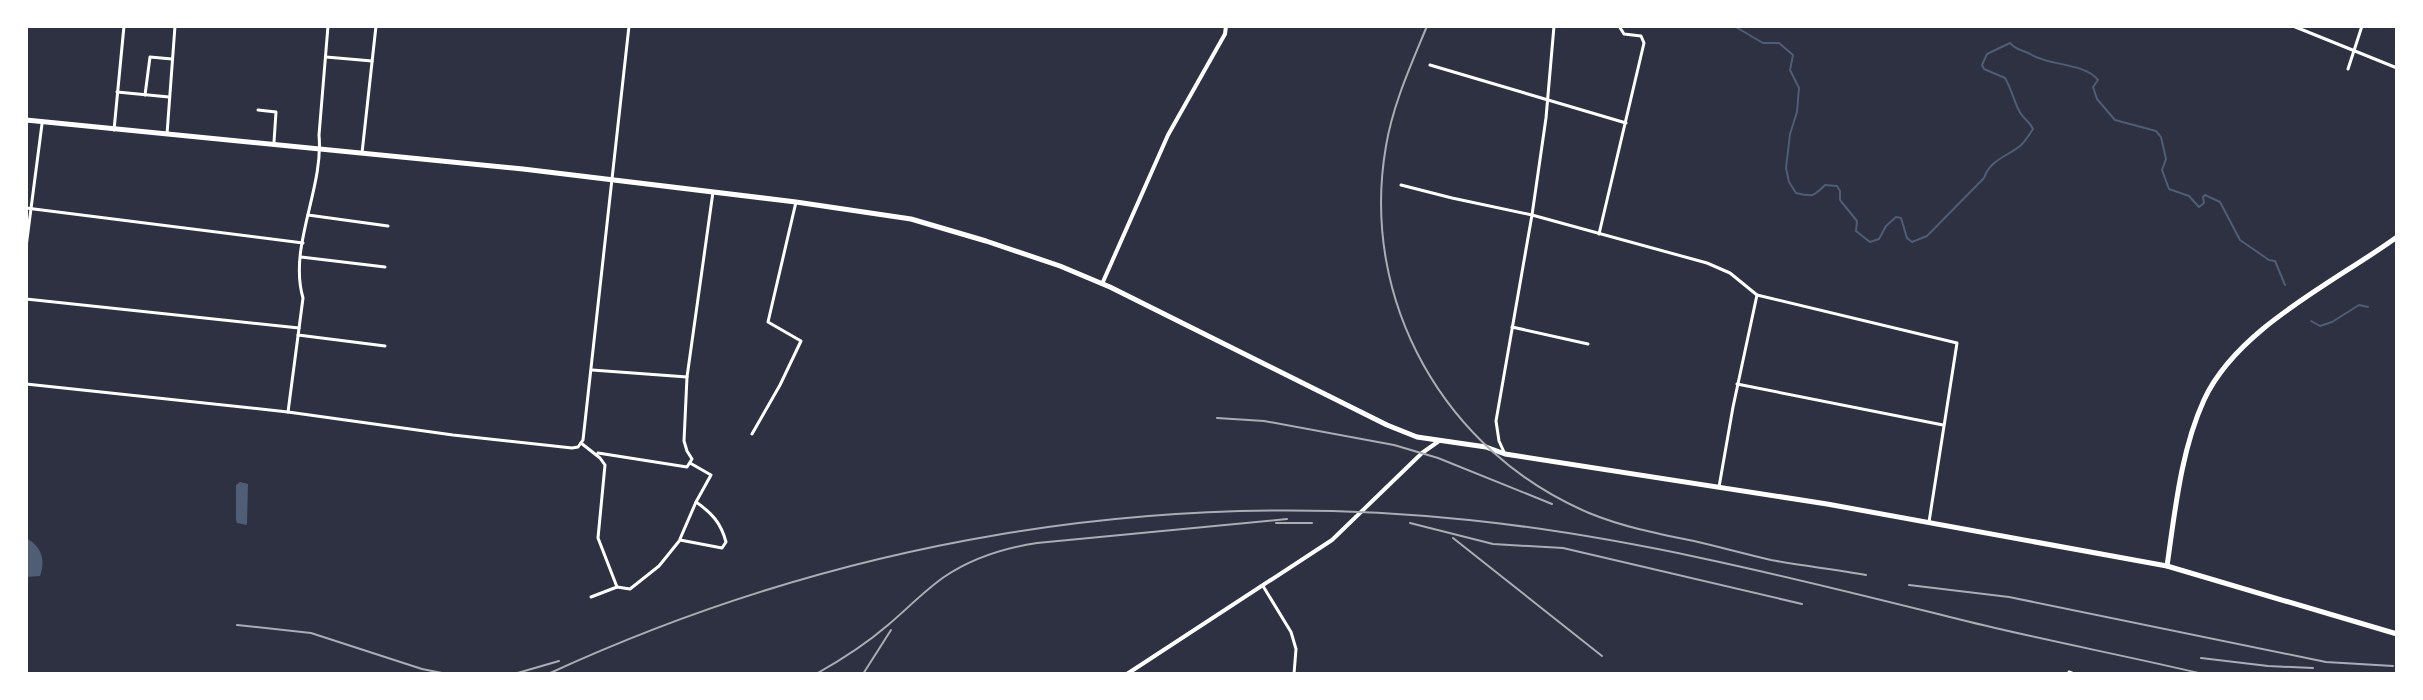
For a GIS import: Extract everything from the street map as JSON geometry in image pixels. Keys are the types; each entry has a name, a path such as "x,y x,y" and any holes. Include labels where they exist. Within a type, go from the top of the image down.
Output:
{"main road":[{"path":"26,120 611,180 864,211 922,222 1060,266 1102,284 1411,435 1486,447 1505,454 1929,522 2167,566 2397,634"},
{"path":"2167,566 2184,466 2204,399 2227,363 2275,319 2397,237"}],"street":[{"path":"114,130 124,26"},
{"path":"167,134 175,26"},
{"path":"288,412 303,298 299,285 301,257 314,198 320,148 328,26"},
{"path":"362,153 376,26"},
{"path":"26,384 578,447 582,442 629,26"},
{"path":"1102,284 1168,135 1225,34 1226,26"},
{"path":"1505,454 1496,421 1532,215 1554,26"},
{"path":"1599,234 1644,43 1641,36 1624,34 1619,26"},
{"path":"2293,26 2397,68"},
{"path":"2348,69 2362,26"},
{"path":"145,95 150,57 172,59"},
{"path":"326,57 372,61"},
{"path":"1430,65 1626,123"},
{"path":"117,92 170,97"},
{"path":"258,110 276,112 274,144"},
{"path":"26,247 28,209 42,122"},
{"path":"1401,185 1532,215 1720,268 1738,278 1757,295 1957,343 1929,522"},
{"path":"591,597 617,587 630,589 659,566 679,542 711,475 691,461 684,441 687,377 713,192"},
{"path":"752,434 801,341 768,322 796,202"},
{"path":"28,209 303,243"},
{"path":"308,215 388,226"},
{"path":"301,257 385,267"},
{"path":"1719,487 1757,295"},
{"path":"26,299 299,328"},
{"path":"1512,327 1588,344"},
{"path":"298,335 385,346"},
{"path":"590,370 687,377"},
{"path":"1737,384 1943,425"},
{"path":"1127,674 1332,540 1422,453 1439,441"},
{"path":"582,442 605,465 598,538 617,587"},
{"path":"598,453 687,467 691,461"},
{"path":"679,542 722,548 726,542 722,525 696,502"},
{"path":"1262,585 1291,632 1296,649 1294,674"}],"water":[{"path":"240,482 248,484 247,525 236,520 236,485"},
{"path":"26,538 41,554 40,576 26,577"}],"waterway":[{"path":"1734,26 1763,43 1779,43 1793,55 1790,70 1799,88 1786,168 1789,182 1796,193 1806,195 1815,194 1825,185 1837,186 1840,200 1857,221 1856,231 1870,242 1879,239 1886,226 1896,217 1901,218 1907,238 1912,242 1927,236 1984,178 1994,163 2027,138 2033,129 2019,111 2005,78 1984,69 1982,65 1987,54 2010,43 2040,59 2092,74 2098,80 2093,87 2097,99 2115,120 2156,131 2161,137 2166,159 2162,170 2169,189 2189,196 2199,207 2204,203 2205,195 2220,202 2240,240 2275,261 2285,285"},
{"path":"2311,321 2320,326 2359,305 2368,307"}],"railway":[{"path":"1427,26 1389,130 1381,204 1386,260 1400,314 1423,365 1454,411 1493,452 1538,486 1589,513 1641,530 1771,560 1866,575"},
{"path":"1217,418 1264,421 1394,445 1438,458 1552,504"},
{"path":"548,674 658,628 769,589 883,558 998,535 1114,519 1232,511 1350,512 1469,520 1593,537 1717,561 2203,674"},
{"path":"816,674 871,639 944,577 989,555 1037,543 1287,519"},
{"path":"1276,523 1312,523"},
{"path":"1410,523 1493,544 1563,548 1802,604"},
{"path":"1453,538 1602,656"},
{"path":"1909,585 2009,597 2326,662 2393,666"},
{"path":"237,625 311,633 422,669 447,674"},
{"path":"863,674 891,630"},
{"path":"2201,658 2313,668"},
{"path":"514,674 559,661"}]}
